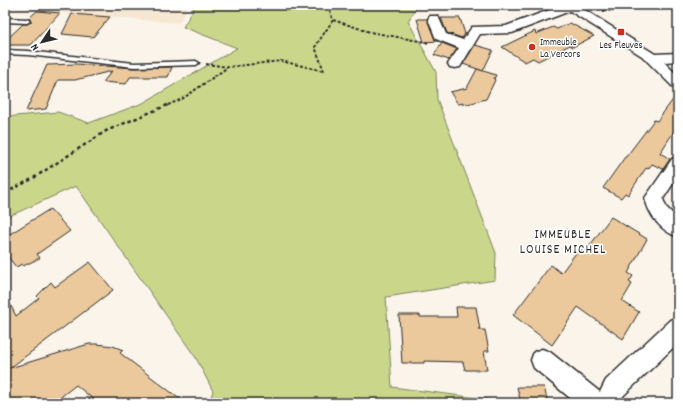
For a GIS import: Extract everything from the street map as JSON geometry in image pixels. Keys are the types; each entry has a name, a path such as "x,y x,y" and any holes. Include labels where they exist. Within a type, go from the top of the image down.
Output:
{"street":[{"path":"455,64 476,30 508,30 570,6 653,58 678,84"},
{"path":"434,19 441,36 466,46"},
{"path":"653,58 678,56"},
{"path":"678,163 654,198 655,205 659,213 678,229"},
{"path":"608,403 614,388 678,328"},
{"path":"542,360 595,403"}],"lane":[{"path":"5,20 26,21"},
{"path":"5,52 28,53 134,65 196,63"}],"path":[{"path":"328,5 333,20"},
{"path":"333,20 370,32 424,43 439,42 441,36"},
{"path":"196,63 228,67 281,61 324,71 315,47 333,20"},
{"path":"5,194 32,179 106,131 182,100 228,67"}],"shaded area":[{"path":"19,5 189,5 179,23 15,9"}],"green space":[{"path":"196,5 418,5 408,21 436,72 437,99 496,253 495,280 386,297 392,387 493,400 494,403 209,403 213,391 196,358 76,186 5,218 5,117 58,112 89,123 143,103 237,48 183,27"}],"building":[{"path":"37,11 60,13 31,45 5,45 5,41 23,24 31,22 29,18"},
{"path":"72,14 110,17 93,37 62,34"},
{"path":"441,18 460,18 465,34 462,38 447,33"},
{"path":"417,19 427,19 435,40 438,41 424,42"},
{"path":"570,23 594,36 573,47 570,45 538,61 533,58 525,62 502,47 535,31 536,34 553,27 557,29"},
{"path":"442,43 457,49 449,60 434,55"},
{"path":"475,45 493,50 483,71 463,64"},
{"path":"76,64 134,68 172,67 168,77 130,77 126,84 103,82 112,71 75,80 58,80 46,109 26,111 47,65"},
{"path":"477,69 496,75 486,99 468,104 458,104 450,92 467,88"},
{"path":"678,93 678,125 660,153 670,159 663,169 652,164 648,169 646,168 628,195 625,193 621,198 603,188 654,120 657,121"},
{"path":"50,209 70,231 37,254 40,258 23,266 22,264 16,267 5,253 5,237"},
{"path":"611,217 647,239 628,273 633,276 629,282 632,284 622,301 639,312 623,339 578,307 552,345 513,315 551,265 561,273 579,249 585,252"},
{"path":"90,262 113,290 10,368 89,344 113,346 123,350 120,353 185,403 98,403 76,385 53,403 5,403 5,294 16,316 39,298 37,296 51,282 55,287"},
{"path":"456,307 476,307 480,330 485,330 489,351 484,351 487,370 465,370 463,362 424,361 424,363 402,363 399,315 420,315 420,317 457,317"},
{"path":"517,387 544,387 548,403 521,403"}],"place":[{"name":"Les Fleuves","path":"621,32"},
{"name":"Immeuble La Vercors","path":"532,47"}],"district":[{"name":"IMMEUBLE LOUISE MICHEL","path":"563,240"}]}
